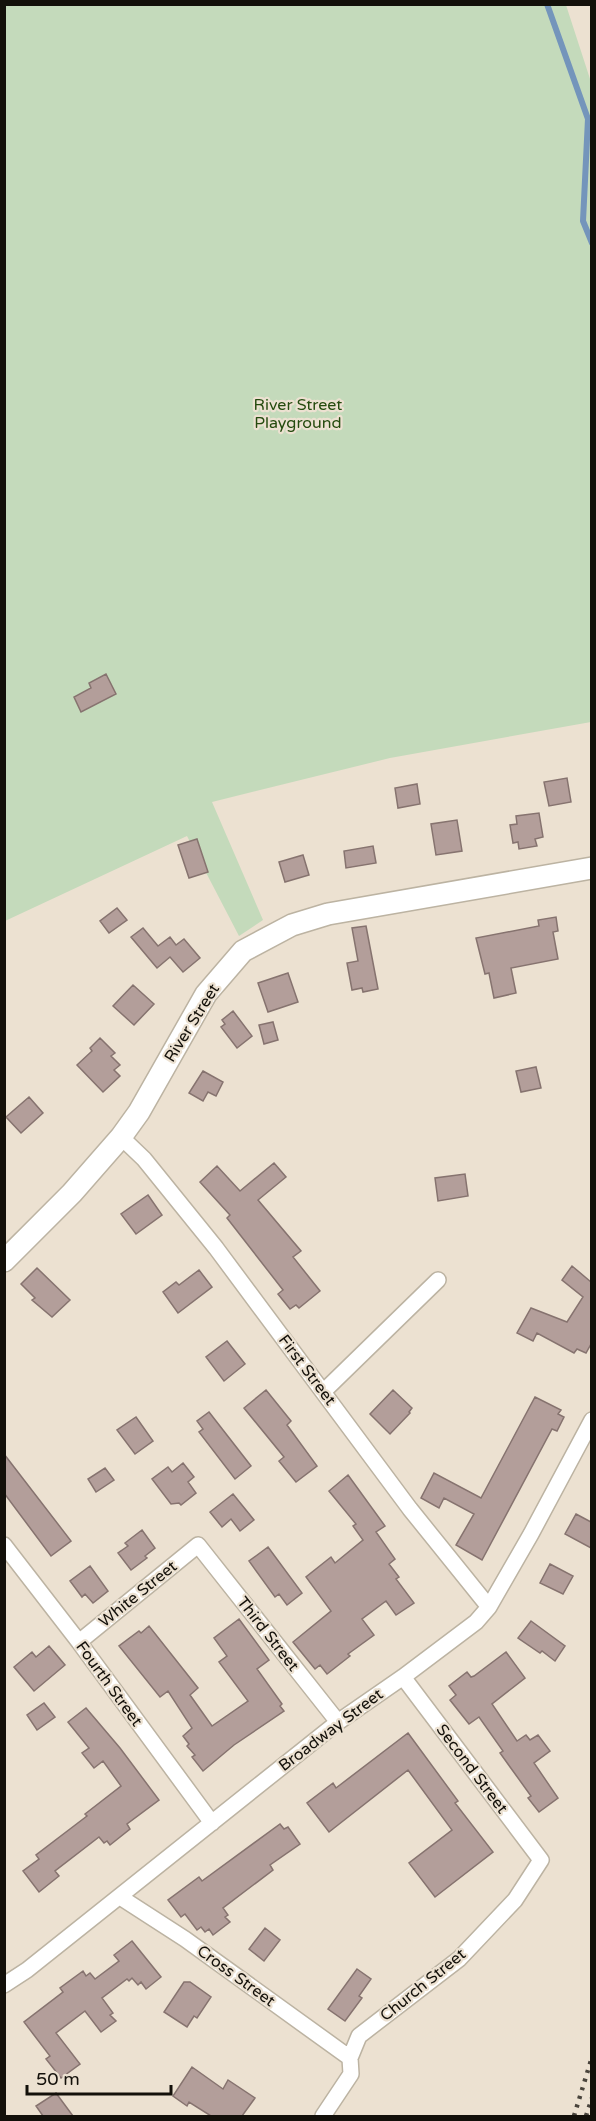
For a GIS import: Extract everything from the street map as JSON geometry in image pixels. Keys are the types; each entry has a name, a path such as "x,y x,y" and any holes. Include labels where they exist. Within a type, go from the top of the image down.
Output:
{"main road":[{"name":"River Street","path":"4,1261 72,1193 121,1137 139,1112 206,994 243,951 292,925 328,914 591,868"}],"street":[{"name":"First Street","path":"121,1137 144,1159 216,1248 410,1509 489,1607"},
{"path":"324,1392 438,1280"},
{"name":"Broadway Street","path":"4,1984 27,1970 338,1722 476,1622 489,1607 531,1534 591,1420"},
{"name":"Fourth Street","path":"4,1545 79,1642 212,1823"},
{"name":"White Street","path":"79,1642 198,1545"},
{"name":"Third Street","path":"198,1545 338,1722"},
{"name":"Second Street","path":"403,1677 541,1860"},
{"name":"Church Street","path":"323,2116 351,2074 351,2058 359,2036 459,1959 515,1900 541,1860"},
{"name":"Cross Street","path":"120,1897 185,1939 351,2058"}],"green space":[{"name":"River Street Playground","path":"4,5 566,5 591,82 591,722 390,758 212,802 263,920 239,936 187,836 5,921"}],"building":[{"path":"106,674 116,694 81,712 74,697 91,688 89,683"},
{"path":"567,778 571,802 549,806 544,782"},
{"path":"417,784 420,804 398,808 395,788"},
{"path":"539,813 543,837 535,839 537,846 519,849 518,842 513,843 510,825 517,824 516,816"},
{"path":"457,820 462,851 436,855 431,824"},
{"path":"197,839 208,872 189,878 178,845"},
{"path":"373,846 376,863 346,868 344,851"},
{"path":"303,855 309,875 285,882 279,862"},
{"path":"117,908 127,920 109,933 100,921"},
{"path":"556,917 558,931 553,932 558,959 511,968 516,993 494,998 489,973 485,974 476,938 539,926 538,920"},
{"path":"366,926 378,989 363,992 362,988 352,990 347,963 358,961 352,928"},
{"path":"143,928 158,946 170,937 176,945 184,939 200,958 183,972 170,957 157,968 131,937"},
{"path":"288,973 298,1002 268,1012 258,983"},
{"path":"133,985 154,1004 134,1025 113,1006"},
{"path":"233,1011 252,1036 237,1048 221,1027 225,1024 222,1020"},
{"path":"273,1022 278,1040 264,1044 259,1025"},
{"path":"100,1038 115,1053 111,1056 120,1065 114,1070 120,1076 103,1092 77,1065 92,1051 90,1048"},
{"path":"536,1067 541,1088 521,1092 516,1071"},
{"path":"203,1071 223,1082 216,1096 208,1092 203,1101 189,1093"},
{"path":"29,1097 43,1113 21,1133 6,1117"},
{"path":"274,1163 286,1177 258,1200 301,1251 293,1257 320,1291 299,1308 296,1305 290,1309 278,1294 283,1290 227,1218 230,1215 200,1182 217,1166 240,1191"},
{"path":"465,1174 468,1196 438,1201 435,1178"},
{"path":"148,1195 162,1215 136,1234 121,1214"},
{"path":"572,1266 591,1282 591,1344 586,1353 577,1349 574,1353 537,1333 533,1341 517,1333 531,1308 567,1322 583,1297 562,1280"},
{"path":"37,1268 70,1300 52,1317 32,1300 35,1298 21,1284"},
{"path":"199,1270 212,1287 178,1313 163,1292 176,1282 179,1285"},
{"path":"227,1341 245,1364 224,1381 206,1357"},
{"path":"266,1390 291,1421 287,1425 317,1466 296,1482 279,1461 284,1457 244,1408"},
{"path":"393,1390 412,1408 390,1434 370,1414"},
{"path":"535,1397 561,1410 558,1414 564,1417 557,1431 552,1429 482,1560 456,1545 474,1514 444,1498 439,1508 421,1498 434,1473 481,1498"},
{"path":"209,1412 251,1466 235,1479 199,1432 203,1429 197,1421"},
{"path":"136,1417 153,1441 135,1454 117,1430"},
{"path":"4,1454 71,1541 51,1556 4,1493"},
{"path":"183,1463 194,1477 188,1482 196,1493 181,1505 171,1504 152,1479 168,1467 172,1472"},
{"path":"105,1468 114,1480 96,1492 88,1479"},
{"path":"348,1475 385,1526 376,1532 395,1559 389,1564 399,1577 396,1579 414,1603 396,1615 386,1601 362,1619 374,1635 348,1654 350,1656 327,1674 320,1665 315,1669 293,1642 331,1611 306,1577 331,1557 335,1563 363,1540 353,1526 356,1524 329,1491"},
{"path":"233,1494 254,1520 240,1531 231,1519 222,1527 210,1512"},
{"path":"576,1514 591,1522 591,1548 565,1534"},
{"path":"142,1530 155,1548 145,1556 147,1558 131,1570 118,1553 128,1546 125,1543"},
{"path":"268,1547 302,1593 287,1605 279,1594 275,1597 249,1561"},
{"path":"550,1564 573,1576 563,1594 540,1583"},
{"path":"90,1566 108,1591 93,1603 85,1594 82,1597 70,1581"},
{"path":"239,1619 269,1660 257,1669 282,1704 280,1706 284,1711 234,1745 203,1771 192,1757 195,1755 187,1746 189,1744 183,1736 192,1728 168,1691 160,1697 119,1646 149,1626 198,1688 190,1695 212,1726 248,1701 219,1662 227,1656 214,1638"},
{"path":"531,1621 565,1646 555,1661 518,1638"},
{"path":"49,1646 65,1665 34,1691 14,1667 32,1652 36,1657"},
{"path":"506,1652 525,1678 492,1704 517,1741 526,1735 530,1740 538,1735 550,1751 534,1763 558,1798 539,1812 528,1798 531,1796 500,1753 503,1751 479,1717 469,1724 450,1700 456,1695 449,1686 467,1672 471,1677 474,1676"},
{"path":"44,1703 55,1717 37,1730 27,1715"},
{"path":"86,1708 159,1800 127,1824 130,1829 110,1845 107,1841 104,1843 99,1837 55,1871 59,1876 39,1892 23,1871 39,1859 36,1855 87,1816 85,1814 121,1786 103,1761 94,1768 82,1753 89,1748 68,1722"},
{"path":"408,1733 458,1801 455,1803 493,1852 435,1897 409,1863 452,1830 408,1770 329,1832 307,1803 333,1783 336,1788"},
{"path":"280,1824 284,1829 288,1827 300,1844 270,1865 273,1870 223,1908 228,1915 225,1917 230,1922 213,1935 209,1929 205,1932 201,1927 197,1930 185,1914 181,1917 168,1900 199,1877 202,1881"},
{"path":"265,1928 280,1940 264,1961 249,1949"},
{"path":"132,1941 161,1977 146,1989 141,1982 138,1985 132,1978 129,1981 127,1979 102,1998 113,2013 110,2015 116,2021 101,2032 85,2011 56,2033 80,2064 61,2078 46,2059 50,2056 24,2022 63,1992 60,1988 83,1971 86,1976 90,1973 95,1979 119,1961 114,1955"},
{"path":"357,1969 371,1979 359,1996 362,1998 345,2021 328,2009"},
{"path":"184,1982 190,1982 211,1997 197,2018 194,2016 187,2027 164,2012"},
{"path":"192,2067 223,2089 228,2080 255,2098 242,2116 211,2116 189,2102 187,2106 173,2096"},
{"path":"56,2093 73,2116 43,2116 36,2106"}],"waterway":[{"path":"547,4 588,119 583,221 592,243"}],"railway":[{"path":"574,2116 592,2057"},
{"path":"586,2116 592,2098"}]}
